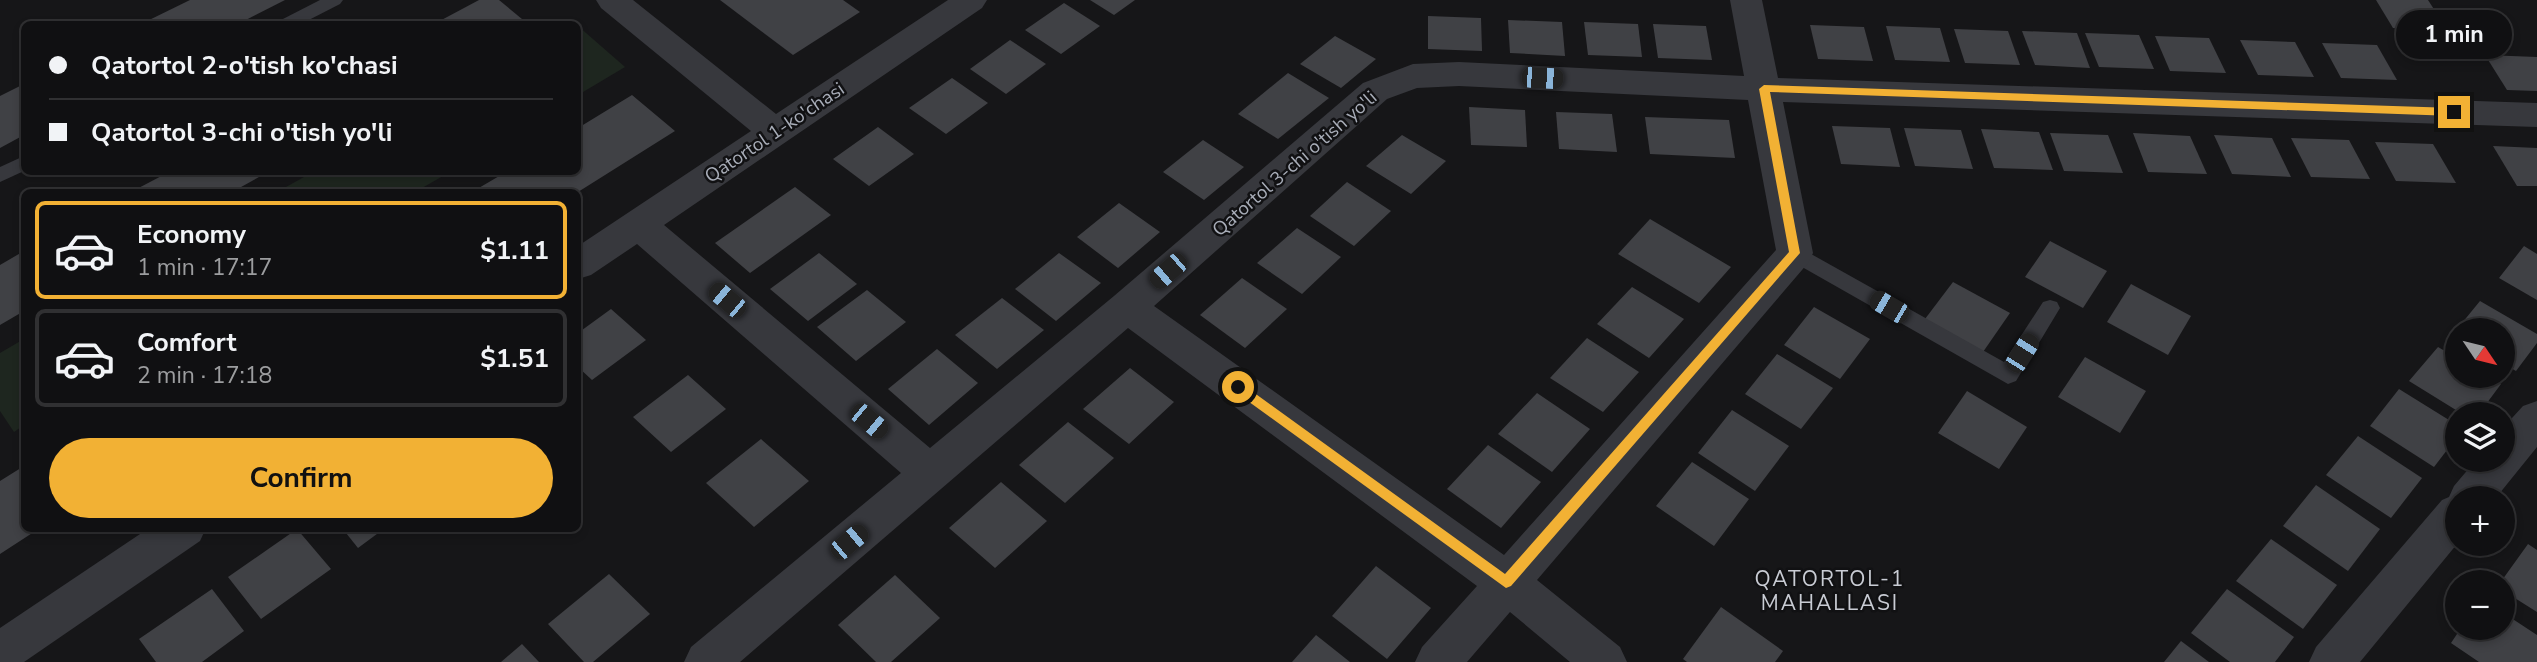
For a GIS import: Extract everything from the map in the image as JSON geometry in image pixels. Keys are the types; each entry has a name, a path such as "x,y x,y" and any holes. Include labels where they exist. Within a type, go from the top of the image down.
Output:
{"street":[{"path":"612,0 775,132"},
{"name":"Qatortol 1-ko'chasi","path":"581,263 971,0"},
{"path":"1438,662 1795,253 1746,0"},
{"name":"Qatortol 3-chi o'tish yo'li","path":"707,662 1376,91 1391,83 1434,73 1764,89 2537,115"},
{"path":"638,224 930,473"},
{"path":"1126,307 1506,582 1604,662"},
{"path":"2515,444 2537,418"},
{"path":"2480,486 2492,472"},
{"path":"2332,662 2445,527"},
{"path":"0,653 179,532"}],"lane":[{"path":"293,21 334,0"},
{"path":"0,175 21,164"},
{"path":"1795,253 2008,375 2050,308"}],"shaded area":[{"path":"581,29 625,67 581,93"},
{"path":"308,175 445,175 420,189 282,189"},
{"path":"21,341 21,427 14,432 0,411 0,353"}],"building":[{"path":"190,0 285,0 244,21 147,21"},
{"path":"479,0 499,0 524,21 440,21"},
{"path":"720,0 843,0 860,12 793,55"},
{"path":"1090,0 1135,0 1114,15"},
{"path":"2376,0 2428,0 2448,31 2393,28"},
{"path":"1064,3 1100,26 1061,54 1025,30"},
{"path":"1428,16 1481,18 1482,51 1428,49"},
{"path":"1508,20 1562,22 1565,56 1510,53"},
{"path":"1584,22 1638,24 1642,57 1588,55"},
{"path":"1653,24 1706,26 1712,60 1658,58"},
{"path":"1810,25 1864,27 1873,61 1818,59"},
{"path":"1886,26 1940,28 1950,62 1895,60"},
{"path":"1954,29 2008,31 2020,65 1965,63"},
{"path":"2022,31 2077,33 2090,68 2035,65"},
{"path":"2085,33 2139,35 2154,69 2099,67"},
{"path":"1335,36 1376,59 1341,88 1300,64"},
{"path":"2155,36 2209,38 2226,73 2170,71"},
{"path":"1010,40 1046,64 1006,94 970,69"},
{"path":"2240,40 2295,42 2314,77 2258,75"},
{"path":"2322,43 2377,45 2397,80 2341,78"},
{"path":"2485,55 2537,57 2537,91 2507,90"},
{"path":"1288,73 1329,98 1278,139 1238,114"},
{"path":"952,78 988,103 946,134 909,108"},
{"path":"21,86 21,137 0,148 0,96"},
{"path":"632,95 675,131 581,190 477,189 501,175 581,175 581,126"},
{"path":"1469,107 1525,110 1527,147 1471,145"},
{"path":"1556,112 1612,114 1617,152 1559,149"},
{"path":"1645,117 1729,120 1735,158 1650,154"},
{"path":"1832,126 1890,128 1900,167 1841,164"},
{"path":"878,127 914,154 869,186 833,159"},
{"path":"1904,128 1961,130 1973,169 1915,166"},
{"path":"1981,129 2039,132 2053,170 1994,168"},
{"path":"2050,133 2108,135 2123,173 2064,171"},
{"path":"2133,133 2190,136 2207,174 2148,172"},
{"path":"1402,135 1446,161 1411,194 1366,166"},
{"path":"2214,135 2272,138 2291,177 2232,174"},
{"path":"2291,138 2349,140 2370,179 2311,177"},
{"path":"1203,140 1244,167 1204,200 1163,172"},
{"path":"2375,142 2433,144 2456,183 2396,181"},
{"path":"2493,146 2537,148 2537,186 2517,186"},
{"path":"163,175 263,175 237,189 137,189"},
{"path":"1347,182 1391,211 1354,246 1310,216"},
{"path":"795,187 831,215 750,273 715,243"},
{"path":"1119,203 1160,232 1118,268 1077,237"},
{"path":"1650,219 1731,267 1699,303 1618,254"},
{"path":"1297,228 1341,257 1302,294 1257,263"},
{"path":"2050,241 2107,271 2083,308 2025,277"},
{"path":"2524,246 2537,254 2537,300 2499,278"},
{"path":"21,253 21,313 0,325 0,265"},
{"path":"819,253 857,284 808,321 770,289"},
{"path":"1059,253 1101,283 1056,321 1015,289"},
{"path":"1242,278 1287,309 1245,348 1200,315"},
{"path":"1953,282 2010,313 1983,352 1925,319"},
{"path":"2131,284 2191,316 2168,355 2107,322"},
{"path":"1632,287 1684,319 1649,358 1597,324"},
{"path":"867,290 906,322 856,361 817,327"},
{"path":"1002,298 1044,330 997,369 955,335"},
{"path":"2480,301 2509,318 2466,318"},
{"path":"1814,307 1870,339 1840,379 1784,345"},
{"path":"611,309 646,340 592,380 581,370 581,331"},
{"path":"2515,321 2537,334 2537,343 2516,371"},
{"path":"1587,338 1639,372 1603,412 1550,378"},
{"path":"2438,347 2445,351 2445,388 2498,388 2488,402 2445,403 2409,381"},
{"path":"937,349 978,383 929,425 888,389"},
{"path":"1777,354 1833,388 1801,429 1745,394"},
{"path":"2085,357 2146,391 2120,433 2058,397"},
{"path":"1130,368 1174,402 1129,444 1083,409"},
{"path":"688,375 726,409 671,452 633,417"},
{"path":"2399,389 2445,418 2445,453 2434,467 2370,426"},
{"path":"1967,391 2027,427 1999,469 1938,433"},
{"path":"1537,393 1590,429 1552,472 1498,434"},
{"path":"1732,410 1789,446 1755,491 1698,453"},
{"path":"1068,422 1114,458 1065,503 1019,465"},
{"path":"2358,436 2422,478 2391,518 2326,475"},
{"path":"761,439 809,481 754,527 706,483"},
{"path":"1488,445 1541,482 1501,528 1447,489"},
{"path":"1692,462 1749,499 1714,546 1656,506"},
{"path":"21,468 21,532 34,532 0,554 0,481"},
{"path":"1001,482 1047,521 995,568 949,528"},
{"path":"2316,485 2380,529 2348,571 2283,526"},
{"path":"293,532 300,532 331,569 261,619 228,577"},
{"path":"345,532 380,532 358,548"},
{"path":"2271,539 2337,585 2303,629 2236,581"},
{"path":"2528,544 2537,550 2537,612 2515,598 2515,570 2509,570"},
{"path":"1376,566 1431,608 1387,659 1332,616"},
{"path":"609,574 650,614 593,662 584,662 548,624"},
{"path":"895,575 940,618 891,662 876,662 838,625"},
{"path":"212,589 244,631 202,662 156,662 139,639"},
{"path":"2227,589 2294,637 2275,662 2230,662 2191,633"},
{"path":"1721,607 1783,651 1775,662 1687,662 1683,659"},
{"path":"2515,621 2537,635 2537,662 2479,662 2451,643 2453,640 2515,640"},
{"path":"1316,635 1350,662 1292,662"},
{"path":"2181,641 2209,662 2164,662"},
{"path":"522,644 539,662 501,662"}],"district":[{"name":"QATORTOL-1 MAHALLASI","path":"1830,591"}],"route":[{"path":"1238,387 1506,582 1795,253 1764,89 2454,112"}]}
